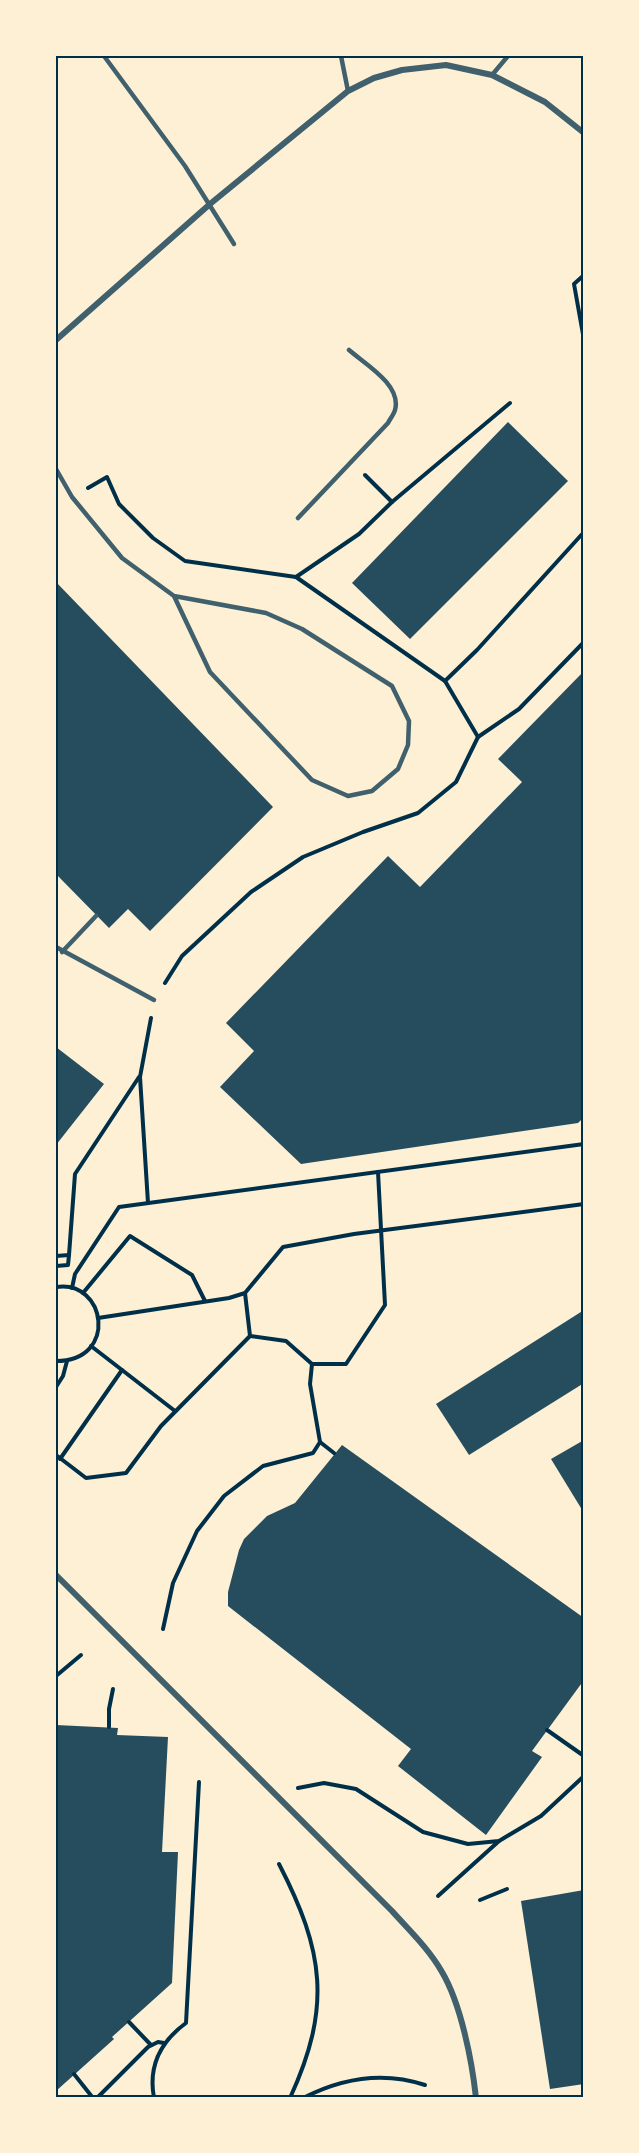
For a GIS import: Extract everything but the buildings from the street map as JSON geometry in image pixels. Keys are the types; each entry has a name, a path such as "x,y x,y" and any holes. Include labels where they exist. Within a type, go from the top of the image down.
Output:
{"street":[{"path":"56,340 210,204 348,91 374,78 402,69 446,65 492,75 545,102 584,133"},
{"path":"56,1575 392,1911 435,1960 444,1974 461,2022 476,2097"}],"lane":[{"path":"104,56 210,204 234,244"},
{"path":"341,56 348,91"},
{"path":"492,75 508,56"},
{"path":"298,518 388,423 395,410 394,395 386,382 349,350"},
{"path":"56,470 72,497 122,558 174,596 266,613 302,630 392,686 409,721 408,745 398,769 372,791 348,796 312,780 210,672 174,596"},
{"path":"62,952 96,916"},
{"path":"56,947 154,1000"}],"path":[{"path":"584,275 574,284 584,340"},
{"path":"296,577 359,534 392,502 510,403"},
{"path":"352,461 392,502"},
{"path":"72,497 107,477 120,504 153,538 185,561 296,577 445,681 478,737"},
{"path":"445,681 477,650 584,532"},
{"path":"148,1203 140,1077 154,1000 182,956 251,892 303,857 363,832 418,813 456,782 478,737 519,709 584,642"},
{"path":"56,1266 68,1265 75,1174 140,1077"},
{"path":"72,1287 75,1274 120,1208 584,1144"},
{"path":"250,1336 286,1341 312,1364 346,1364 386,1305 378,1172"},
{"path":"98,1318 229,1298 245,1293 283,1247 354,1234 584,1204"},
{"path":"83,1293 130,1236 192,1275 206,1301"},
{"path":"56,1256 69,1255"},
{"path":"56,1287 72,1287 91,1300 98,1318 99,1329 91,1346 79,1357 67,1361 56,1361"},
{"path":"245,1293 250,1336"},
{"path":"56,1455 86,1478 126,1473 161,1426 250,1336"},
{"path":"91,1346 175,1411"},
{"path":"56,1387 63,1376 67,1361"},
{"path":"164,1629 173,1583 197,1531 224,1496 263,1466 313,1454 320,1442 310,1384 312,1364"},
{"path":"60,1459 122,1370"},
{"path":"320,1442 334,1453"},
{"path":"56,1676 81,1655"},
{"path":"109,1727 109,1709 113,1689"},
{"path":"547,1730 584,1756"},
{"path":"438,1896 499,1841 541,1816 584,1776"},
{"path":"154,2097 151,2083 161,2046 186,2023 199,1782"},
{"path":"274,1793 314,1784 340,1785 356,1790 423,1832 468,1844 499,1841"},
{"path":"279,1864 307,1925 315,1955 318,1987 313,2038 301,2074 290,2097"},
{"path":"480,1900 507,1889"},
{"path":"129,2022 151,2045"},
{"path":"74,2074 95,2097 151,2045 158,2042 165,2043"},
{"path":"303,2097 328,2086 364,2078 397,2078 425,2085"}]}
